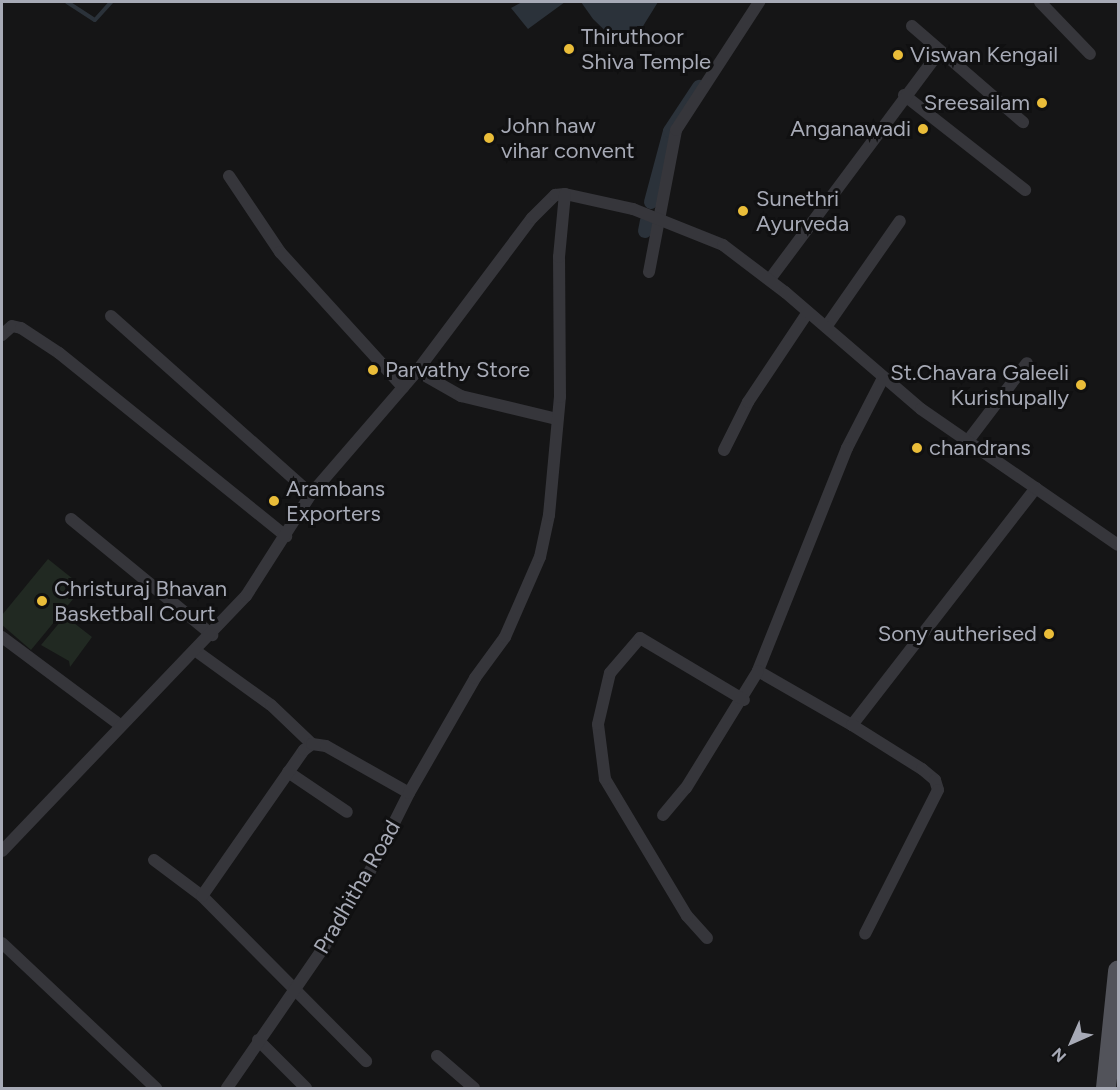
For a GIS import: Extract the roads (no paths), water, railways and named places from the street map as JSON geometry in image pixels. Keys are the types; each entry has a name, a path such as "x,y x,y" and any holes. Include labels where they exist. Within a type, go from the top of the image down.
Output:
{"main road":[{"path":"1110,1083 1119,971"}],"street":[{"path":"649,272 657,217 681,120 759,2"},
{"path":"1040,2 1090,54"},
{"path":"912,26 939,52 1023,122"},
{"path":"770,279 904,95 939,52"},
{"path":"904,95 1025,190"},
{"path":"229,176 280,252 403,387"},
{"path":"2,850 120,725 212,635 246,596 311,494 417,371 539,209 555,195 566,194 657,217 710,237 770,279 883,378 967,442 1119,545"},
{"name":"Pradhitha Road","path":"227,1089 369,873 409,793 475,678 505,637 540,557 549,515 558,419 559,257 566,194"},
{"path":"826,327 900,221"},
{"path":"724,450 765,375 808,312"},
{"path":"111,316 311,494"},
{"path":"2,335 12,326 21,328 59,353 286,536"},
{"path":"967,442 1027,363"},
{"path":"417,371 461,396 558,419"},
{"path":"663,815 687,788 744,700 758,671 847,448 883,378"},
{"path":"852,725 1036,488"},
{"path":"71,519 212,635"},
{"path":"2,637 120,725"},
{"path":"707,938 687,916 605,779 598,724 610,673 640,638 744,700"},
{"path":"196,651 271,705 312,744 326,746 409,793"},
{"path":"758,671 852,725 922,769 935,780 938,790 865,934"},
{"path":"202,896 288,772 312,744"},
{"path":"288,772 347,812"},
{"path":"154,860 202,896 366,1061"},
{"path":"2,943 156,1089"},
{"path":"258,1040 306,1089"},
{"path":"437,1056 474,1089"}],"waterway":[{"path":"67,2 95,20 111,2"},
{"path":"651,202 670,131 699,87"},
{"path":"645,231 647,221"}],"place":[{"name":"Thiruthoor Shiva Temple","path":"569,49"},
{"name":"Viswan Kengail","path":"898,55"},
{"name":"Sreesailam","path":"1042,103"},
{"name":"Anganawadi","path":"923,129"},
{"name":"John haw vihar convent","path":"489,138"},
{"name":"Sunethri Ayurveda","path":"743,211"},
{"name":"Parvathy Store","path":"373,370"},
{"name":"St.Chavara Galeeli Kurishupally","path":"1081,385"},
{"name":"chandrans","path":"917,448"},
{"name":"Arambans Exporters","path":"274,501"},
{"name":"Christuraj Bhavan Basketball Court","path":"42,601"},
{"name":"Sony autherised","path":"1049,634"}]}
